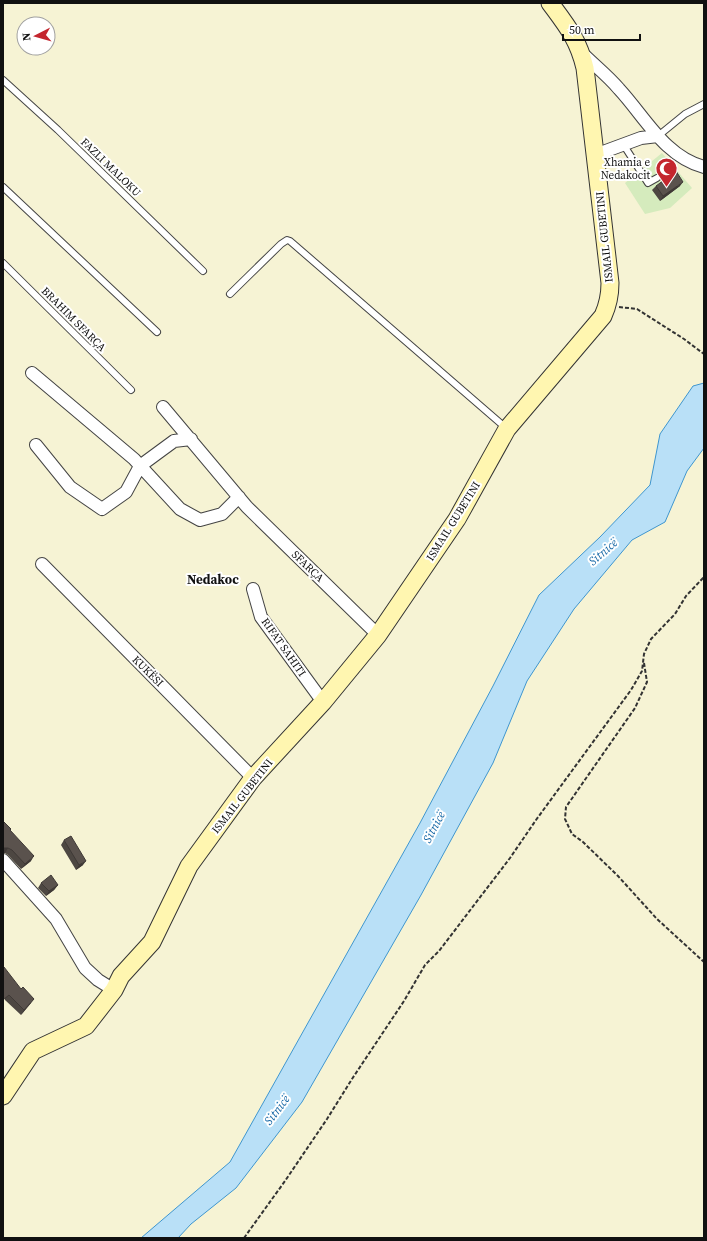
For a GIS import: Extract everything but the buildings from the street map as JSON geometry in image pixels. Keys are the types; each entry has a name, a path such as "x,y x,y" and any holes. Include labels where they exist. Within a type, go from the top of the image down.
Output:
{"street":[{"name":"ISMAIL GUBETINI","path":"3,1096 33,1051 86,1026 114,990 122,976 152,942 189,866 253,778 323,702 378,635 457,519 507,430 603,316 608,306 610,283 585,68 582,53 572,32 550,3"},
{"path":"582,53 620,89 672,151 684,160 704,167"},
{"path":"595,155 640,138 658,136"},
{"path":"32,373 134,459 180,509 200,520 222,514 239,497"},
{"name":"SFARÇA","path":"163,406 247,507 378,635"},
{"path":"36,445 70,487 102,509 126,492 140,466 174,441 191,439"},
{"name":"KUKËSI","path":"42,564 253,778"},
{"name":"RIFAT SAHITI","path":"254,589 261,617 323,702"},
{"path":"3,860 56,920 85,968 98,980 114,990"}],"lane":[{"name":"FAZLI MALOKU","path":"3,80 58,130 203,271"},
{"path":"658,136 685,114 704,104"},
{"path":"623,144 648,184 656,178"},
{"path":"3,187 158,332"},
{"path":"230,294 281,244 287,240 290,241 507,430"},
{"name":"BRAHIM SFARÇA","path":"3,263 131,390"}],"path":[{"path":"608,306 637,309 684,339 704,354"},
{"path":"244,1238 323,1125 404,1001 425,965 448,939 510,858 631,690 642,671 651,639 675,614 686,596 704,577"},
{"path":"644,660 647,682 642,696 626,723 566,807 565,819 572,834 583,842 618,876 657,919 704,962"}],"shaded area":[{"path":"3,3 704,3 704,1238 3,1238"}],"green space":[{"path":"662,153 692,188 670,208 645,214 625,183"}],"water":[{"name":"Sitnicë","path":"704,383 704,448 687,471 665,522 632,540 574,609 527,681 493,763 421,895 302,1102 236,1188 191,1224 178,1238 141,1238 230,1162 420,823 493,686 539,595 600,537 650,485 660,434 693,386"}],"place":[{"name":"Xhamia e Nedakocit","path":"666,188"}],"district":[{"name":"Nedakoc","path":"213,579"}]}
